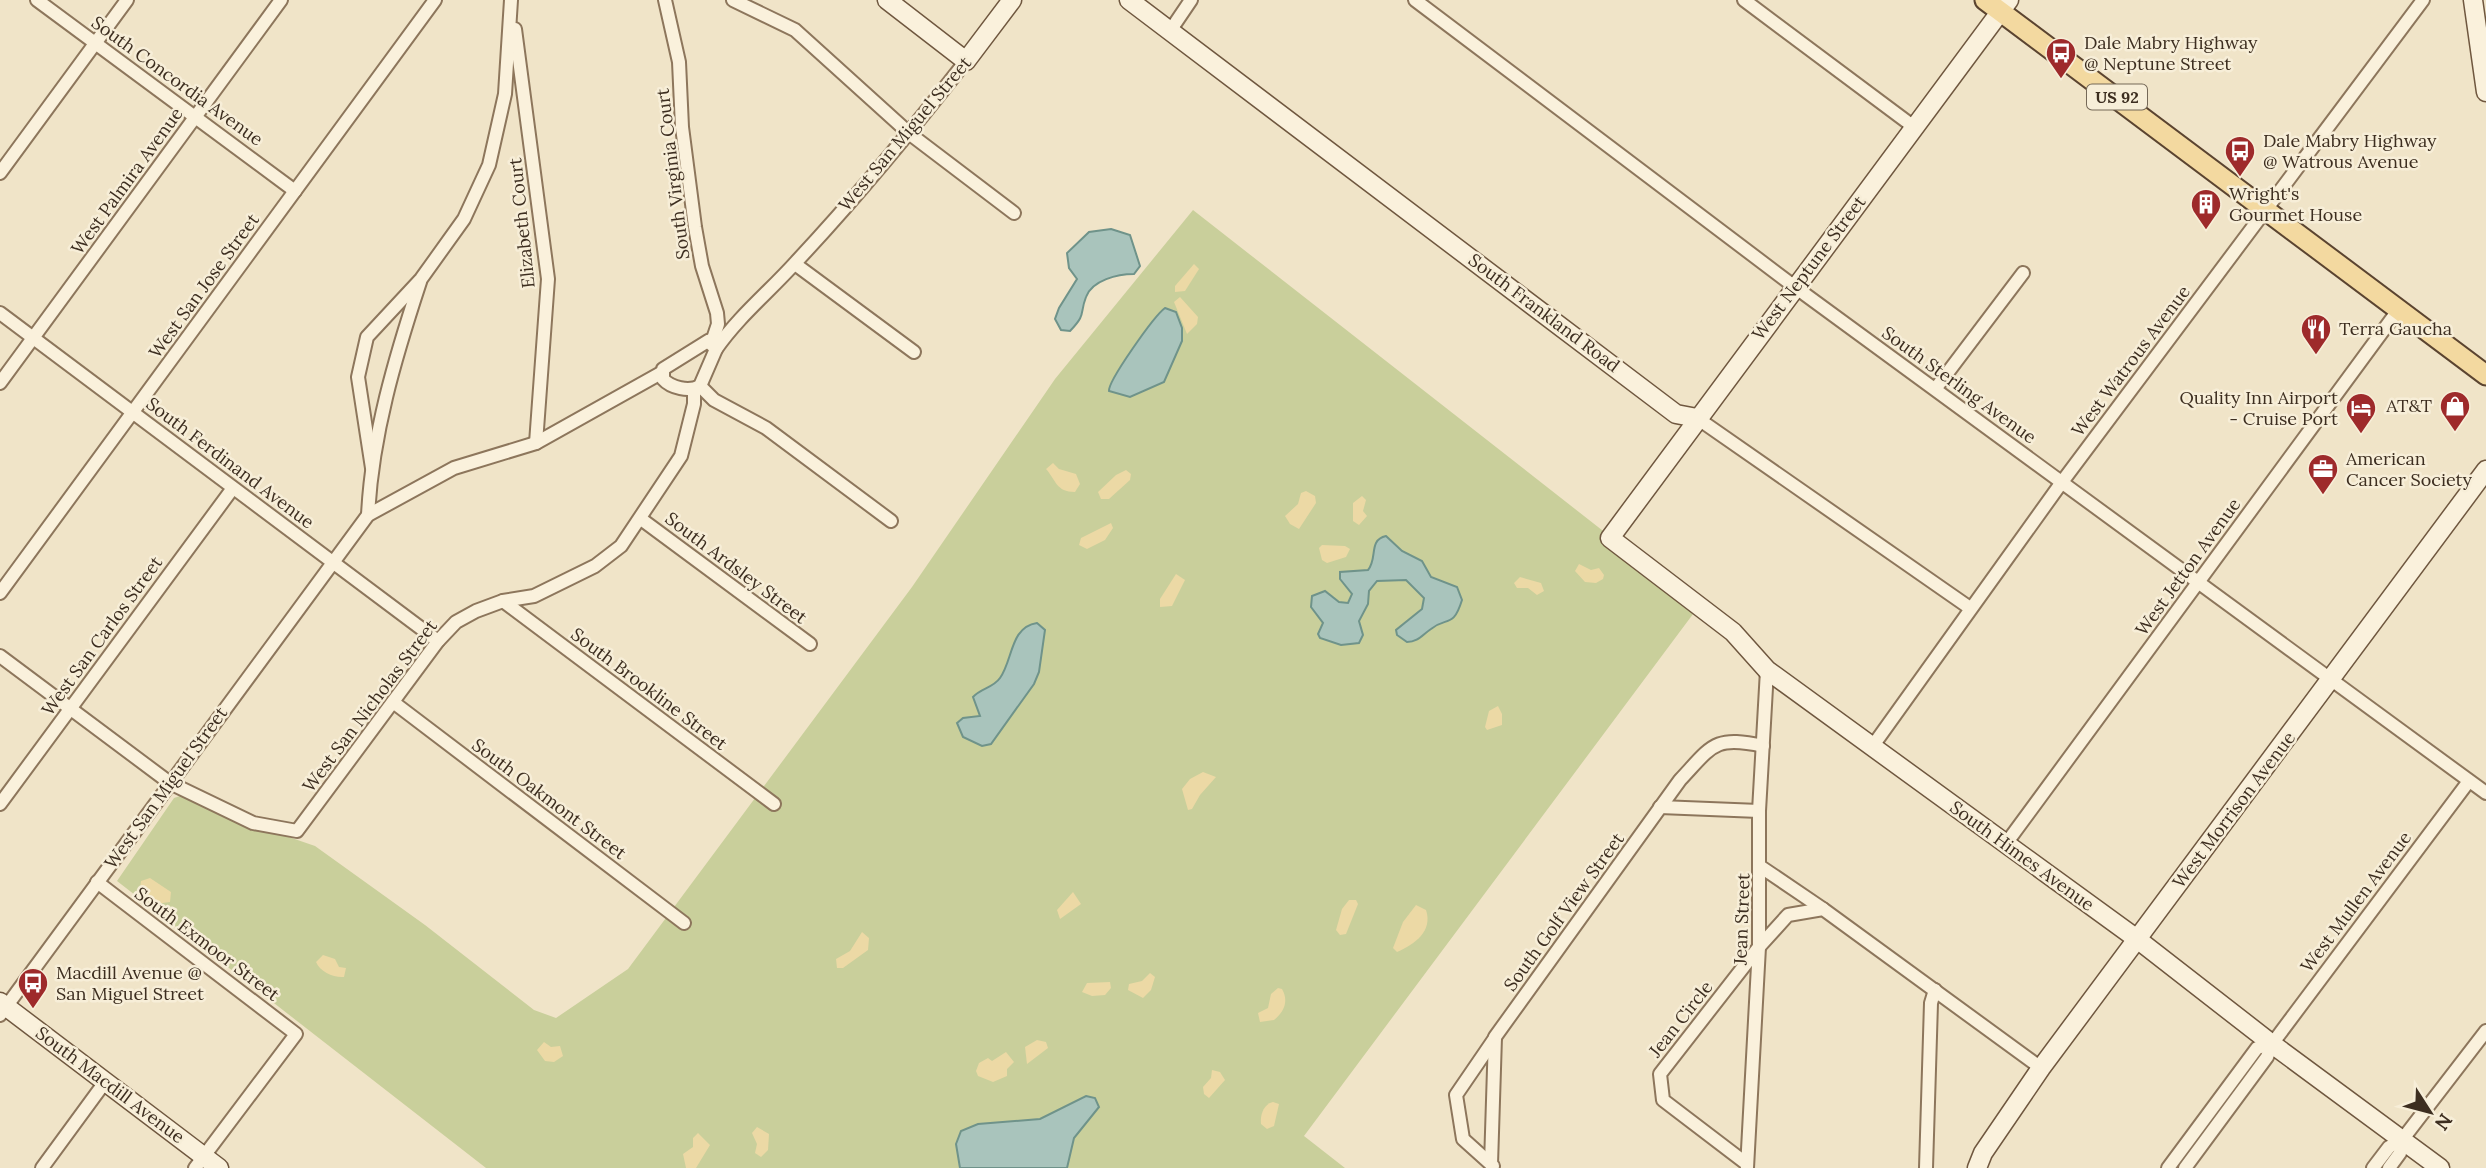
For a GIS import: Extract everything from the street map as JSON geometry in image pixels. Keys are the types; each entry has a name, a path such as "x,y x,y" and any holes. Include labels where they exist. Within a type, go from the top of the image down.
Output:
{"main road":[{"name":"US 92","path":"1998,4 2267,210 2481,368"}],"street":[{"name":"South Concordia Avenue","path":"37,0 295,191"},
{"path":"0,173 127,0"},
{"name":"West Palmira Avenue","path":"0,383 281,0"},
{"name":"West San Jose Street","path":"0,593 435,0"},
{"name":"South Virginia Court","path":"665,0 679,62 682,127 699,253 717,313 714,346"},
{"path":"733,0 795,30 909,134 1014,214"},
{"path":"887,0 966,61"},
{"name":"West San Miguel Street","path":"795,264 909,134 1012,0"},
{"name":"South Frankland Road","path":"1129,0 1676,414 1697,418 1970,608"},
{"path":"1170,31 1191,0"},
{"name":"South Sterling Avenue","path":"1415,0 1795,287 2486,793"},
{"path":"1744,0 1914,127"},
{"name":"West Watrous Avenue","path":"1872,747 2062,482 2423,0"},
{"path":"2473,0 2486,92"},
{"path":"372,468 358,377 367,337 421,279 464,219 489,165 505,91 511,1"},
{"name":"Elizabeth Court","path":"511,1 548,279 536,443"},
{"name":"West Neptune Street","path":"1610,538 1914,127 1998,4"},
{"path":"505,91 521,83"},
{"path":"368,515 454,468 536,443 661,373 705,342 714,346 795,264 914,352"},
{"path":"1936,388 2023,273"},
{"path":"368,515 372,468 385,393 421,279"},
{"name":"West Jetton Avenue","path":"2005,845 2399,309"},
{"name":"South Ferdinand Avenue","path":"0,313 438,641"},
{"name":"West San Nicholas Street","path":"170,783 253,823 297,831 438,641 456,622 503,601 534,596 595,565 621,546 681,456 697,388 714,346"},
{"path":"661,373 667,383 697,388 713,400 766,428 891,521"},
{"name":"West Morrison Avenue","path":"1966,1168 1980,1161 2041,1068 2486,470"},
{"name":"West San Carlos Street","path":"0,804 233,488"},
{"name":"West San Miguel Street","path":"2,1008 368,515"},
{"name":"South Ardsley Street","path":"641,519 810,645"},
{"name":"South Himes Avenue","path":"1610,538 1733,632 1767,670 2137,939 2272,1044 2440,1168"},
{"name":"South Brookline Street","path":"503,601 774,804"},
{"path":"0,656 170,783"},
{"name":"Jean Street","path":"1747,1166 1759,947 1759,811 1767,670"},
{"name":"South Oakmont Street","path":"393,702 684,923"},
{"name":"South Golf View Street","path":"1493,1166 1464,1139 1456,1095 1680,780 1714,744 1740,741 1763,746"},
{"name":"West Mullen Avenue","path":"2185,1168 2267,1057 2272,1044 2469,781"},
{"path":"1660,807 1759,811"},
{"path":"1761,867 2041,1068"},
{"name":"South Exmoor Street","path":"97,882 296,1034 199,1162"},
{"name":"Jean Circle","path":"1747,1166 1663,1100 1660,1074 1759,947 1788,915 1823,909"},
{"path":"1926,1168 1931,1003 1935,990"},
{"name":"South Macdill Avenue","path":"2,1008 105,1082 199,1162 219,1168"},
{"path":"2373,1168 2389,1147 2402,1140 2486,1031"},
{"name":"South Golf View Street","path":"1493,1166 1496,1037"},
{"name":"West Mullen Avenue","path":"2168,1168 2257,1048 2272,1044"},
{"path":"42,1168 105,1082"},
{"path":"2389,1168 2400,1153 2402,1140"}],"green space":[{"path":"1193,210 1699,606 1304,1136 1345,1168 486,1168 117,881 174,798 189,793 222,814 315,846 425,925 534,1010 556,1018 628,969 912,587 1055,379"}],"sand":[{"path":"1194,264 1199,269 1185,291 1175,292 1175,286"},
{"path":"1180,297 1198,317 1197,324 1187,334 1174,302"},
{"path":"1053,463 1059,469 1076,474 1080,484 1075,492 1064,490 1057,485 1046,469"},
{"path":"1126,470 1131,474 1130,480 1109,499 1101,499 1098,492 1116,475"},
{"path":"1306,491 1315,496 1316,503 1299,529 1290,524 1285,516 1298,504 1301,493"},
{"path":"1362,496 1366,500 1363,511 1367,516 1359,525 1353,521 1353,503"},
{"path":"1111,523 1113,528 1105,540 1087,549 1079,545 1081,538"},
{"path":"1322,545 1345,546 1350,549 1346,557 1327,563 1322,560 1319,548"},
{"path":"1579,564 1591,570 1599,568 1604,575 1603,579 1596,583 1585,582 1575,571"},
{"path":"1176,574 1185,580 1172,606 1160,607 1160,599"},
{"path":"1520,577 1541,583 1544,591 1537,595 1528,588 1517,588 1514,583"},
{"path":"1498,706 1502,714 1502,725 1487,730 1485,727 1489,711"},
{"path":"1203,772 1216,777 1192,809 1188,810 1182,789 1190,779"},
{"path":"150,878 171,892 170,902 155,904 149,898 147,890 140,889 141,881"},
{"path":"1073,892 1081,904 1060,919 1057,910"},
{"path":"1349,900 1356,900 1358,904 1346,934 1340,935 1336,930 1342,909"},
{"path":"1416,905 1426,910 1428,918 1425,930 1416,941 1397,952 1393,948 1403,922"},
{"path":"862,932 869,938 868,950 843,968 837,968 836,959 850,951"},
{"path":"323,955 335,959 339,967 346,968 344,977 321,969 316,962"},
{"path":"1150,973 1155,977 1151,990 1143,998 1128,990 1129,984 1142,981"},
{"path":"1110,982 1111,988 1105,995 1092,996 1082,992 1087,983"},
{"path":"1278,988 1282,989 1285,998 1283,1010 1274,1020 1260,1022 1258,1013 1268,1008 1271,994"},
{"path":"1037,1040 1046,1042 1048,1048 1027,1064 1025,1047"},
{"path":"544,1042 551,1047 560,1046 563,1056 554,1062 545,1061 537,1050"},
{"path":"1006,1052 1014,1062 1007,1069 1007,1076 993,1082 978,1076 976,1071 979,1063 988,1058 992,1061"},
{"path":"1212,1070 1220,1072 1225,1080 1209,1098 1204,1094 1203,1087 1211,1078"},
{"path":"1273,1102 1279,1104 1274,1126 1267,1129 1261,1124 1261,1117 1265,1107"},
{"path":"757,1127 769,1134 768,1150 761,1157 755,1153 757,1144 752,1133"},
{"path":"698,1133 710,1145 696,1168 686,1168 683,1154 693,1147 693,1138"}],"water":[{"path":"1111,229 1130,235 1140,266 1134,274 1113,277 1094,286 1086,297 1079,321 1070,331 1061,330 1055,319 1077,279 1069,268 1067,253 1089,232"},
{"path":"1165,308 1176,312 1182,328 1182,341 1164,382 1130,397 1109,391 1132,349"},
{"path":"1386,536 1402,551 1422,561 1431,577 1457,587 1462,600 1456,615 1417,639 1407,642 1397,635 1396,630 1422,609 1424,598 1406,580 1377,581 1369,591 1368,604 1359,621 1363,635 1359,643 1341,645 1320,638 1318,634 1323,623 1311,607 1312,596 1325,591 1339,602 1348,603 1352,594 1340,579 1340,572 1368,570 1377,541"},
{"path":"1037,623 1045,630 1039,672 1034,684 991,744 982,746 963,737 957,723 963,718 980,716 973,697 1000,678 1017,637 1028,626"},
{"path":"1086,1096 1095,1098 1099,1107 1074,1138 1067,1168 960,1168 956,1144 961,1131 978,1124 1040,1119"}],"place":[{"name":"Dale Mabry Highway @ Neptune Street","path":"2061,80"},
{"name":"Dale Mabry Highway @ Watrous Avenue","path":"2240,178"},
{"name":"Wright's Gourmet House","path":"2206,231"},
{"name":"Terra Gaucha","path":"2316,356"},
{"name":"AT&T","path":"2455,433"},
{"name":"Quality Inn Airport - Cruise Port","path":"2361,435"},
{"name":"American Cancer Society","path":"2323,496"},
{"name":"Macdill Avenue @ San Miguel Street","path":"33,1010"}]}
